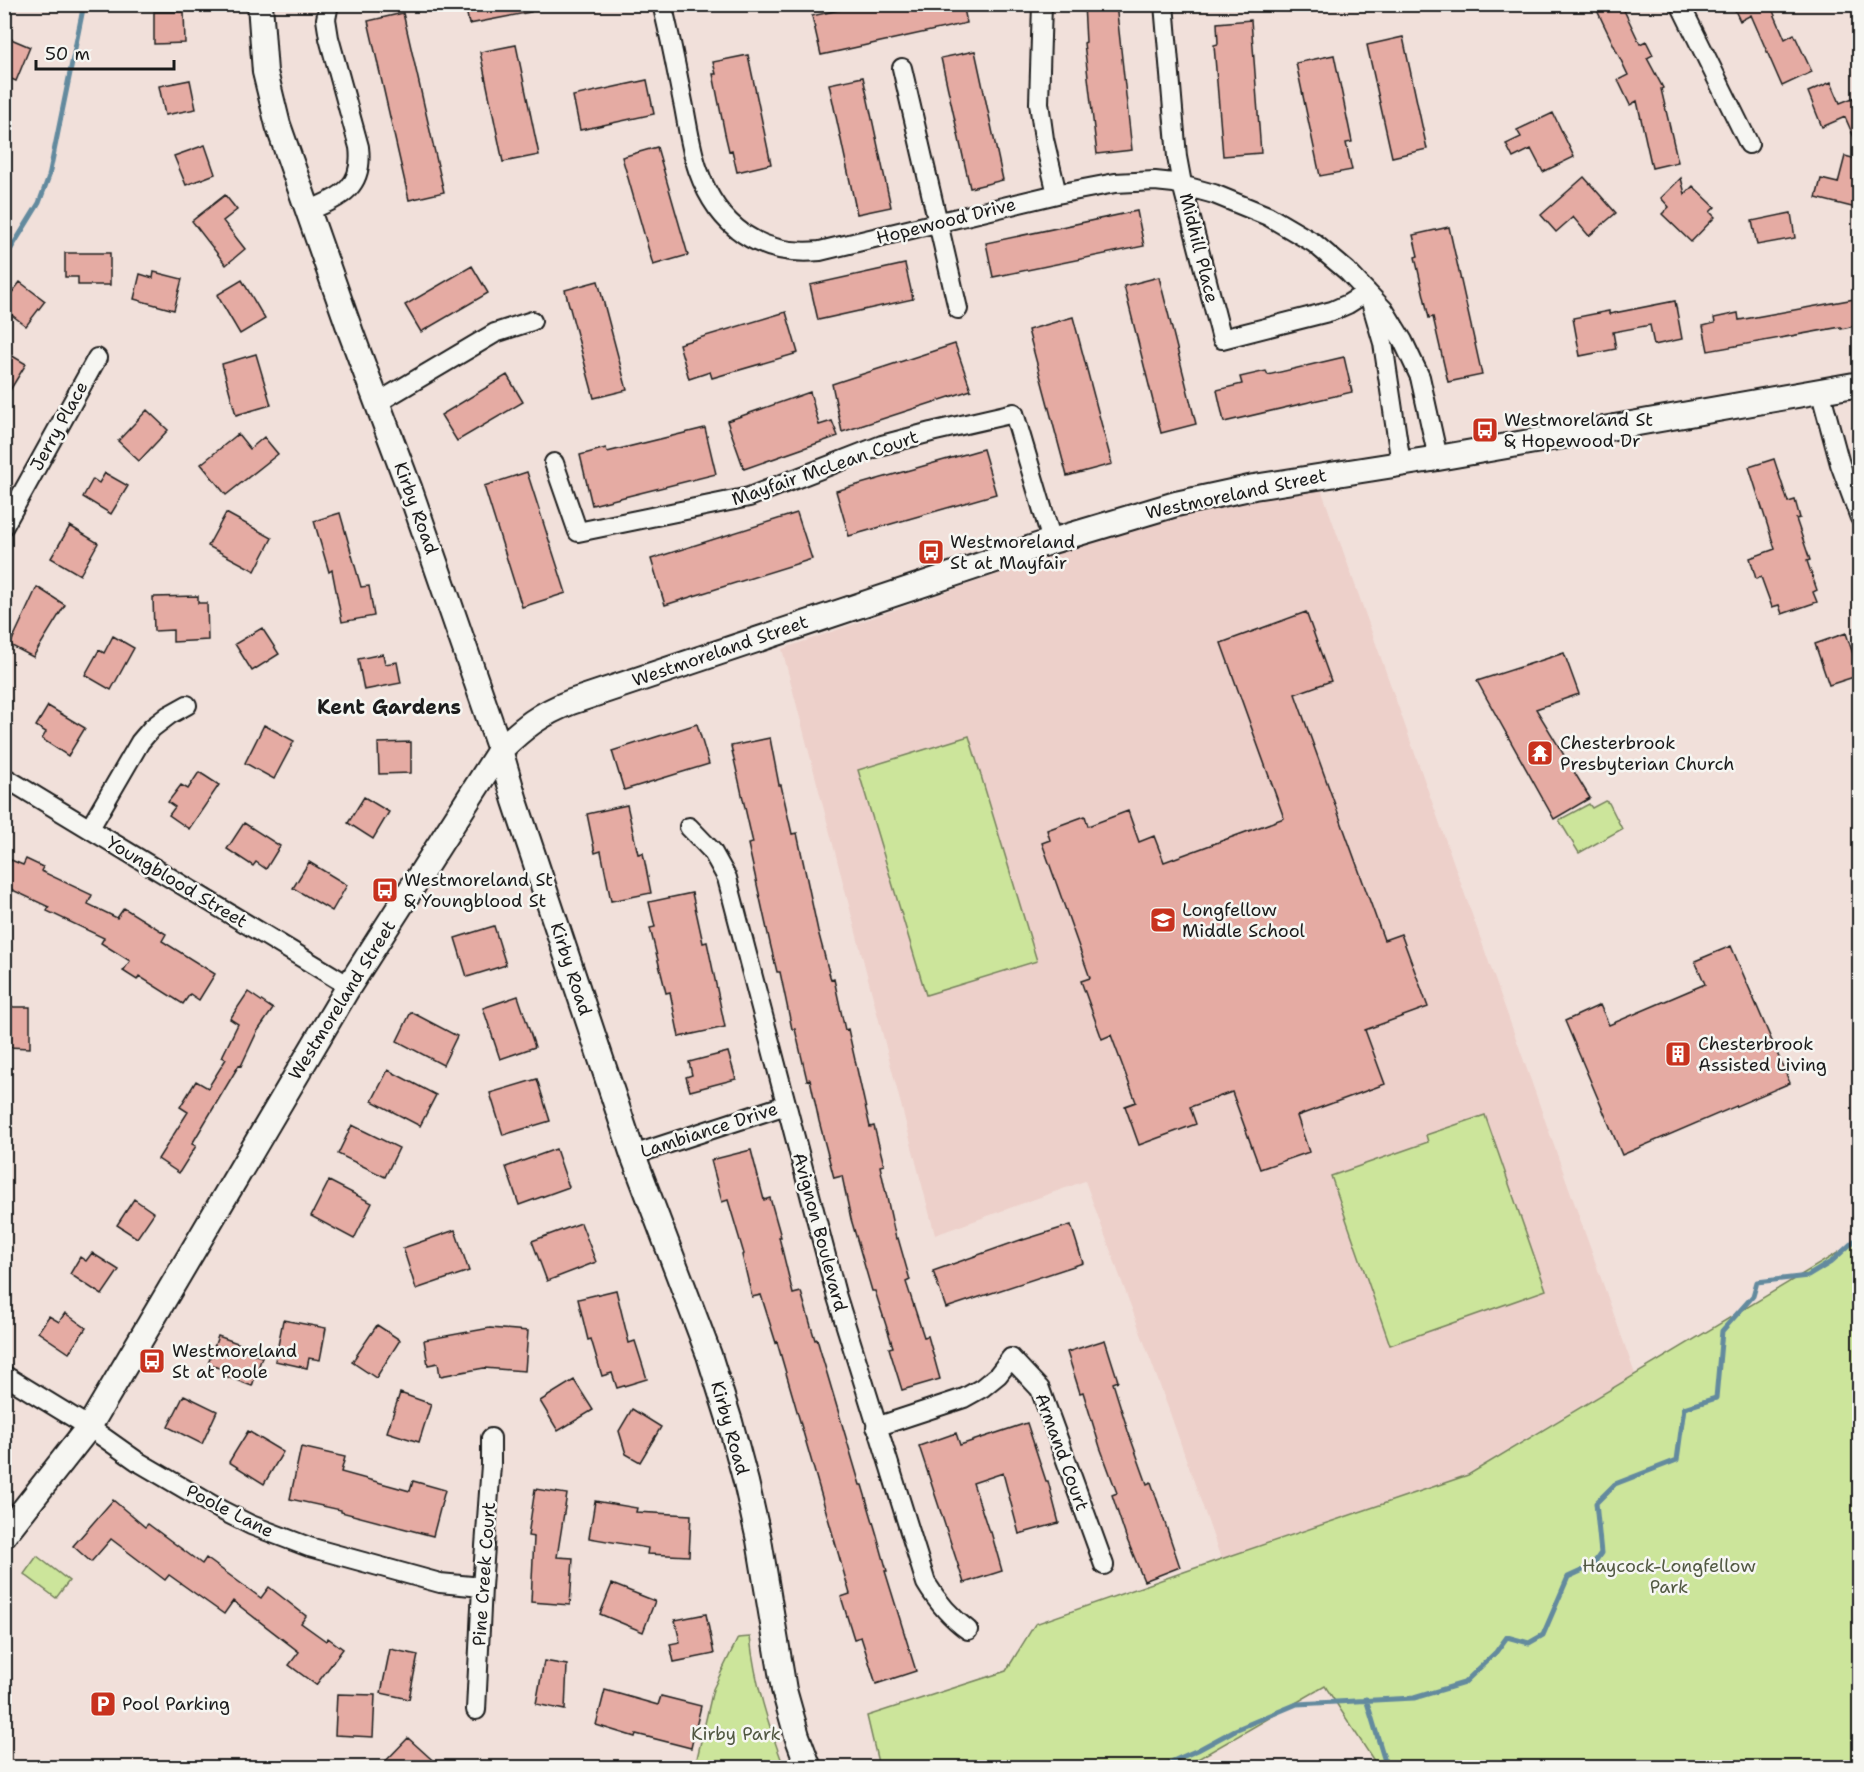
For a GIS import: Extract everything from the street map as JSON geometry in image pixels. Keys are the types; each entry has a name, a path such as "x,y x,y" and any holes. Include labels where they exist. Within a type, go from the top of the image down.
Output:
{"main road":[{"name":"Kirby Road","path":"260,4 262,45 270,97 278,125 407,483 500,750 633,1155 709,1355 730,1422 759,1540 784,1690 797,1736 809,1767"},
{"name":"Westmoreland Street","path":"4,1535 89,1427 349,986 500,750 538,717 571,702 1134,515 1263,485 1438,458 1860,384"}],"street":[{"path":"308,211 330,202 347,191 356,178 360,158 359,147 329,39 326,19 329,4"},
{"name":"Hopewood Drive","path":"662,4 698,171 716,205 739,230 752,239 774,249 811,252 838,248 1099,185 1155,181 1182,184 1238,202 1285,225 1328,254 1367,292 1390,320 1413,360 1424,392 1438,458"},
{"path":"1042,4 1039,103 1044,139 1057,194"},
{"name":"Midhill Place","path":"1164,4 1174,136 1182,184 1222,339 1332,311 1367,292"},
{"path":"1680,4 1749,144"},
{"path":"902,68 958,309"},
{"name":"Hopewood Drive","path":"1367,292 1383,343 1401,464"},
{"path":"377,403 489,336 532,321"},
{"name":"Jerry Place","path":"4,526 97,358"},
{"path":"1820,390 1840,464 1860,518"},
{"name":"Mayfair McLean Court","path":"554,463 578,532 749,497 882,445 1014,413 1052,541"},
{"path":"90,828 140,742 152,728 187,705"},
{"name":"Youngblood Street","path":"4,777 349,986"},
{"name":"Avignon Boulevard","path":"689,827 712,850 726,878 836,1294 926,1583 938,1603 953,1619 968,1630"},
{"name":"Lambiance Drive","path":"633,1155 786,1105"},
{"name":"Armand Court","path":"876,1427 964,1398 982,1388 998,1375 1011,1358 1040,1389 1104,1565"},
{"name":"Poole Lane","path":"4,1375 89,1427 137,1461 221,1510 272,1534 440,1583 482,1587"},
{"name":"Pine Creek Court","path":"476,1710 491,1438"}],"shaded area":[{"name":"Longfellow Middle School","path":"1320,486 1635,1374 1239,1610 1085,1181 935,1235 782,649 1189,508"}],"green space":[{"path":"969,736 1037,961 926,995 858,770"},
{"path":"1605,801 1609,803 1622,829 1579,853 1559,820 1589,804 1592,808"},
{"path":"1485,1115 1546,1290 1390,1345 1331,1176 1428,1142 1426,1135"},
{"name":"Haycock-Longfellow Park","path":"1859,1240 1859,1767 1378,1767 1325,1686 1184,1767 879,1767 867,1716 1006,1671 1035,1624 1468,1475"},
{"path":"37,1556 69,1581 56,1598 24,1574"},
{"name":"Kirby Park","path":"750,1637 763,1703 784,1767 695,1767 713,1689 738,1638"}],"building":[{"path":"465,4 530,4 531,12 469,24"},
{"path":"865,4 963,4 967,23 821,55 812,16"},
{"path":"1084,4 1116,4 1132,150 1097,154 1084,43 1086,42"},
{"path":"1594,4 1621,4 1640,44 1646,41 1653,55 1647,58 1663,88 1661,89 1678,162 1652,168 1637,101 1630,105 1618,80 1628,75"},
{"path":"1732,4 1770,4 1785,39 1794,34 1812,72 1782,86 1751,15 1740,21"},
{"path":"154,12 184,12 185,43 154,44"},
{"path":"403,13 444,192 409,200 368,21"},
{"path":"1251,20 1261,153 1223,156 1214,45 1218,44 1217,23"},
{"path":"4,36 30,47 16,81 4,76"},
{"path":"1403,37 1427,149 1392,157 1367,45"},
{"path":"516,45 539,155 503,162 480,52"},
{"path":"975,51 1003,180 970,188 941,58"},
{"path":"748,55 771,164 737,172 732,150 729,151 725,134 713,74 716,74 713,62"},
{"path":"1334,55 1352,142 1346,143 1352,170 1320,176 1296,63"},
{"path":"863,77 891,207 857,214 829,84"},
{"path":"190,80 196,109 165,115 159,86"},
{"path":"647,80 654,114 580,130 573,96"},
{"path":"1831,82 1840,103 1860,95 1860,151 1845,117 1822,127 1808,92"},
{"path":"1553,113 1574,157 1543,172 1531,149 1513,158 1506,144 1521,137 1517,130"},
{"path":"205,145 215,174 186,185 174,156"},
{"path":"657,147 688,255 653,265 622,157"},
{"path":"1845,156 1860,160 1860,209 1816,198 1821,179 1838,183"},
{"path":"1584,177 1616,213 1589,236 1573,217 1556,232 1541,215"},
{"path":"1681,178 1685,194 1693,186 1715,207 1710,212 1715,217 1691,242 1662,214 1669,207 1661,198"},
{"path":"225,195 237,210 223,221 245,249 226,265 192,221"},
{"path":"1137,211 1144,246 993,277 986,243"},
{"path":"1791,213 1795,238 1757,245 1752,221"},
{"path":"1449,227 1482,375 1448,382 1433,317 1429,318 1415,257 1418,256 1413,235"},
{"path":"65,253 110,253 110,285 78,285 78,277 65,277"},
{"path":"905,264 913,299 818,320 810,285"},
{"path":"472,266 488,293 421,332 405,305"},
{"path":"154,272 182,279 174,310 134,299 140,274 153,278"},
{"path":"1159,277 1196,424 1161,433 1124,286"},
{"path":"242,280 265,319 240,334 217,295"},
{"path":"598,281 627,390 594,398 565,290"},
{"path":"20,282 45,301 26,326 4,309 4,303"},
{"path":"1860,298 1860,325 1708,351 1703,326 1715,323 1714,318 1738,313 1739,320"},
{"path":"1675,301 1682,339 1654,345 1650,325 1613,332 1616,349 1580,356 1573,318 1609,311 1609,314"},
{"path":"786,312 798,353 712,378 710,372 689,379 679,344"},
{"path":"1073,317 1112,464 1067,476 1028,330"},
{"path":"955,344 971,390 842,432 832,384"},
{"path":"4,351 26,364 4,400"},
{"path":"256,354 271,405 236,415 222,364"},
{"path":"1344,357 1352,392 1224,422 1217,390 1242,384 1240,377 1266,371 1268,375"},
{"path":"507,375 523,402 457,441 441,415"},
{"path":"810,392 819,425 832,421 838,436 744,469 727,421"},
{"path":"147,410 168,430 139,461 118,441"},
{"path":"705,428 716,474 592,505 580,455 606,448 607,452"},
{"path":"238,434 250,449 264,437 278,454 226,495 201,464"},
{"path":"983,449 996,494 849,536 836,491"},
{"path":"1774,459 1788,502 1795,500 1800,518 1796,519 1817,590 1813,592 1817,602 1782,614 1779,605 1772,607 1761,577 1756,579 1750,558 1775,549 1749,467"},
{"path":"527,472 566,593 522,607 484,486"},
{"path":"105,473 128,486 111,514 83,497 93,479 99,483"},
{"path":"226,513 272,538 255,571 208,546"},
{"path":"340,513 361,587 369,586 374,616 342,622 332,570 329,572 314,521"},
{"path":"797,513 812,559 665,605 651,559"},
{"path":"70,526 98,543 80,575 51,558"},
{"path":"37,587 65,605 33,657 10,645"},
{"path":"198,596 198,603 207,603 208,640 173,642 173,630 154,631 153,597"},
{"path":"1306,612 1331,681 1295,694 1384,940 1401,934 1428,1007 1365,1030 1385,1084 1297,1116 1309,1152 1260,1169 1232,1092 1190,1107 1196,1124 1139,1145 1125,1106 1136,1102 1111,1035 1102,1039 1081,981 1090,978 1042,843 1050,840 1047,830 1085,816 1088,826 1128,811 1139,842 1154,836 1164,862 1284,818 1221,643"},
{"path":"262,628 279,654 252,671 235,644"},
{"path":"1846,633 1860,675 1829,685 1815,644"},
{"path":"113,636 134,648 111,690 85,675 99,650 104,653"},
{"name":"Chesterbrook Presbyterian Church","path":"1564,653 1579,694 1536,709 1590,798 1554,819 1477,681"},
{"path":"383,654 385,664 397,662 401,683 364,690 358,659"},
{"path":"48,706 85,728 68,756 42,739 46,732 36,726"},
{"path":"697,724 709,764 624,790 612,751"},
{"path":"264,725 294,741 274,779 245,763"},
{"path":"770,738 792,834 797,833 831,980 834,979 845,1030 848,1029 870,1127 874,1126 884,1165 880,1166 896,1239 898,1238 910,1280 906,1282 924,1337 928,1336 940,1379 902,1390 889,1348 893,1347 875,1291 872,1291 851,1219 842,1176 834,1178 810,1079 807,1080 795,1029 792,1029 780,972 777,972 748,844 753,843 731,746"},
{"path":"411,742 411,773 379,774 378,743"},
{"path":"199,772 219,785 189,829 169,815 175,807 168,802 181,785 188,789"},
{"path":"364,797 389,812 373,839 348,823"},
{"path":"627,805 638,854 643,853 651,893 611,901 601,851 595,853 587,814"},
{"path":"244,823 280,846 266,869 256,862 253,866 227,849"},
{"path":"26,859 43,867 41,871 92,895 88,904 117,918 124,908 166,934 162,941 215,974 199,1000 190,994 183,1004 139,976 137,980 123,971 130,961 101,943 104,938 47,911 49,907 4,886 4,874 11,860 23,865"},
{"path":"309,862 347,885 332,911 293,888"},
{"path":"692,893 703,943 707,942 725,1027 679,1037 670,992 666,993 650,928 655,927 649,902"},
{"path":"494,926 506,965 467,977 455,938"},
{"name":"Chesterbrook Assisted Living","path":"1731,946 1790,1083 1622,1155 1565,1021 1600,1005 1609,1025 1705,984 1695,961"},
{"path":"248,992 273,1009 257,1032 241,1066 239,1065 192,1144 196,1146 179,1173 158,1159 188,1112 180,1107 196,1081 208,1088 226,1059 222,1057 238,1024 230,1019"},
{"path":"518,996 535,1047 500,1059 483,1008"},
{"path":"6,1007 30,1007 30,1048 7,1047 7,1033 4,1033"},
{"path":"411,1012 457,1036 443,1065 397,1041"},
{"path":"728,1052 736,1079 690,1091 686,1077 692,1075 689,1062"},
{"path":"388,1070 436,1095 420,1126 372,1101"},
{"path":"537,1079 550,1121 503,1135 490,1093"},
{"path":"352,1125 399,1148 385,1177 338,1154"},
{"path":"556,1149 569,1187 519,1205 506,1167"},
{"path":"751,1150 764,1200 770,1198 793,1294 801,1292 815,1340 817,1339 916,1671 876,1684 861,1637 854,1639 841,1597 850,1594 777,1342 761,1295 752,1297 742,1255 744,1254 728,1200 722,1202 711,1160"},
{"path":"329,1181 372,1203 354,1239 311,1216"},
{"path":"134,1199 154,1213 137,1238 117,1225"},
{"path":"581,1223 596,1262 547,1281 532,1241"},
{"path":"1071,1225 1083,1263 946,1308 933,1271 1023,1239"},
{"path":"455,1230 469,1271 416,1289 403,1248"},
{"path":"92,1253 119,1270 102,1295 70,1274 80,1257 86,1261"},
{"path":"616,1290 629,1343 635,1341 647,1379 617,1388 612,1373 602,1376 591,1339 588,1340 578,1299"},
{"path":"65,1313 86,1328 69,1353 38,1332 49,1316 59,1322"},
{"path":"283,1320 326,1328 320,1360 309,1358 307,1368 275,1361"},
{"path":"377,1325 400,1340 376,1378 352,1362"},
{"path":"490,1328 528,1331 525,1371 484,1368 440,1376 438,1363 428,1365 424,1340"},
{"path":"218,1336 243,1345 242,1350 262,1357 252,1386 225,1376 227,1371 208,1364"},
{"path":"1105,1340 1118,1381 1113,1383 1128,1431 1147,1484 1151,1482 1180,1567 1144,1581 1126,1537 1112,1495 1117,1493 1067,1352"},
{"path":"574,1380 593,1410 558,1431 540,1401"},
{"path":"400,1393 431,1404 419,1442 387,1432"},
{"path":"184,1395 217,1411 202,1444 168,1427"},
{"path":"632,1409 661,1427 640,1462 626,1454 619,1431"},
{"path":"1027,1423 1046,1481 1048,1481 1059,1523 1019,1534 1003,1473 973,1483 1002,1571 964,1583 919,1446 956,1433 960,1445"},
{"path":"248,1431 283,1452 264,1484 229,1462"},
{"path":"301,1447 345,1457 341,1472 410,1491 413,1481 445,1490 433,1536 341,1512 341,1510 290,1499"},
{"path":"535,1489 567,1494 557,1557 573,1558 570,1605 531,1602 534,1537 528,1536"},
{"path":"113,1500 145,1527 148,1524 202,1564 206,1558 261,1598 269,1587 306,1616 301,1623 326,1641 328,1638 343,1649 316,1685 289,1665 299,1652 233,1601 224,1614 169,1575 165,1580 111,1539 91,1562 73,1546"},
{"path":"595,1501 637,1508 636,1512 691,1515 689,1556 647,1554 648,1548 589,1538"},
{"path":"612,1584 655,1601 643,1632 600,1614"},
{"path":"706,1614 714,1654 674,1662 670,1644 680,1642 675,1620"},
{"path":"390,1649 418,1655 409,1699 381,1693"},
{"path":"544,1661 567,1665 565,1710 536,1704"},
{"path":"605,1690 658,1705 661,1696 701,1706 691,1748 636,1734 635,1737 596,1725"},
{"path":"337,1694 375,1695 373,1737 335,1735"},
{"path":"408,1738 440,1767 380,1767"}],"waterway":[{"path":"4,260 39,203 49,176 84,4"},
{"path":"1157,1768 1235,1730 1297,1704 1414,1698 1464,1683 1496,1652 1507,1637 1529,1643 1543,1635 1568,1577 1592,1566 1601,1553 1596,1503 1615,1484 1677,1460 1684,1408 1716,1398 1722,1331 1753,1296 1757,1282 1808,1276 1831,1262 1854,1241 1860,1240"},
{"path":"1366,1699 1387,1768"}],"place":[{"name":"Westmoreland St & Hopewood Dr","path":"1485,430"},
{"name":"Westmoreland St at Mayfair","path":"931,552"},
{"name":"Chesterbrook Presbyterian Church","path":"1540,753"},
{"name":"Westmoreland St & Youngblood St","path":"385,890"},
{"name":"Longfellow Middle School","path":"1163,920"},
{"name":"Chesterbrook Assisted Living","path":"1678,1054"},
{"name":"Westmoreland St at Poole","path":"152,1361"},
{"name":"Pool Parking","path":"103,1704"}],"district":[{"name":"Kent Gardens","path":"389,707"}]}
